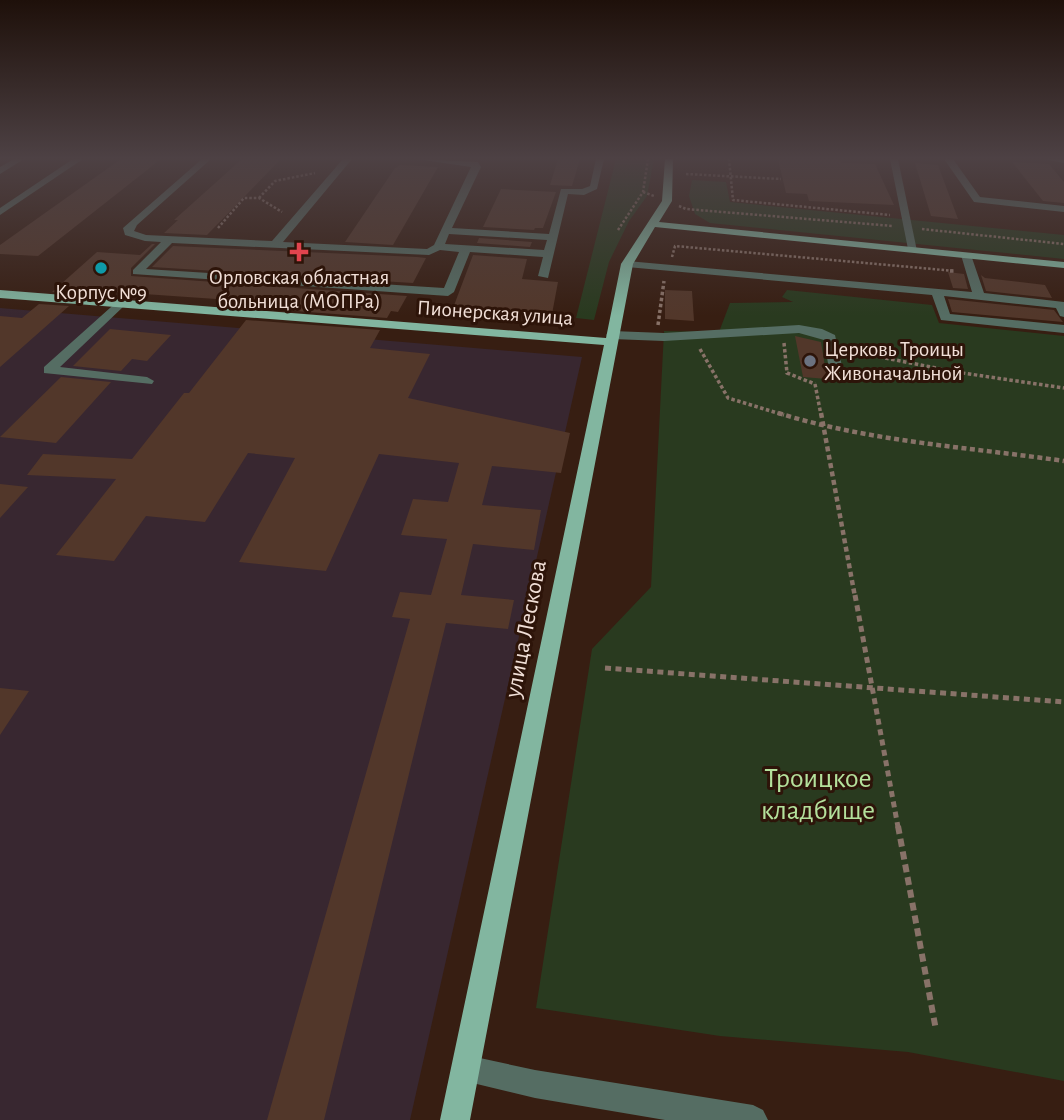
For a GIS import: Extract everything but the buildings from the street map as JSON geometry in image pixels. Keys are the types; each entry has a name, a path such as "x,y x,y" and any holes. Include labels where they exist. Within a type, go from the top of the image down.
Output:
{"main road":[{"name":"улица Лескова","path":"456,1120 626,264 660,211"},
{"path":"652,224 1064,265"},
{"name":"Пионерская улица","path":"0,294 611,338"}],"street":[{"path":"147,211 128,228 129,233 169,240 416,253 429,253 438,247 455,211"},
{"path":"274,246 304,211"},
{"path":"544,276 559,211"},
{"path":"905,211 913,249"},
{"path":"446,231 553,237"},
{"path":"169,240 137,272 448,292 466,249"},
{"path":"438,247 549,254"},
{"path":"966,255 979,296"},
{"path":"626,264 1061,305 1064,313"},
{"path":"937,292 945,317 1064,328"},
{"path":"120,303 49,370 147,381"},
{"path":"611,338 799,329 818,332 830,338 837,374"},
{"path":"466,1069 535,1084 753,1120"}],"path":[{"path":"201,241 233,211"},
{"path":"281,211 296,220"},
{"path":"618,230 630,211"},
{"path":"712,211 1064,244"},
{"path":"855,211 906,216"},
{"path":"782,331 787,373 815,384 831,380 837,374"},
{"path":"693,336 728,398 824,427 904,442 984,449 1064,461"},
{"path":"832,348 956,372 1064,388"},
{"path":"815,384 936,1030"},
{"path":"605,668 1064,702"}],"shaded area":[{"path":"0,308 582,357 410,1120 0,1120"}],"green space":[{"path":"603,211 636,211 609,262 594,320 576,318"},
{"path":"694,211 824,211 1064,235 1064,259 710,223"},
{"name":"Троицкое кладбище","path":"787,290 932,305 939,323 1064,336 1064,1081 908,1052 720,1036 536,1008 592,649 651,587 664,331 719,332 730,303 793,302 782,297"}],"place":[{"name":"Орловская областная больница (МОПРа)","path":"299,252"},
{"name":"Корпус №9","path":"101,268"},
{"name":"Церковь Троицы Живоначальной","path":"810,361"}]}
